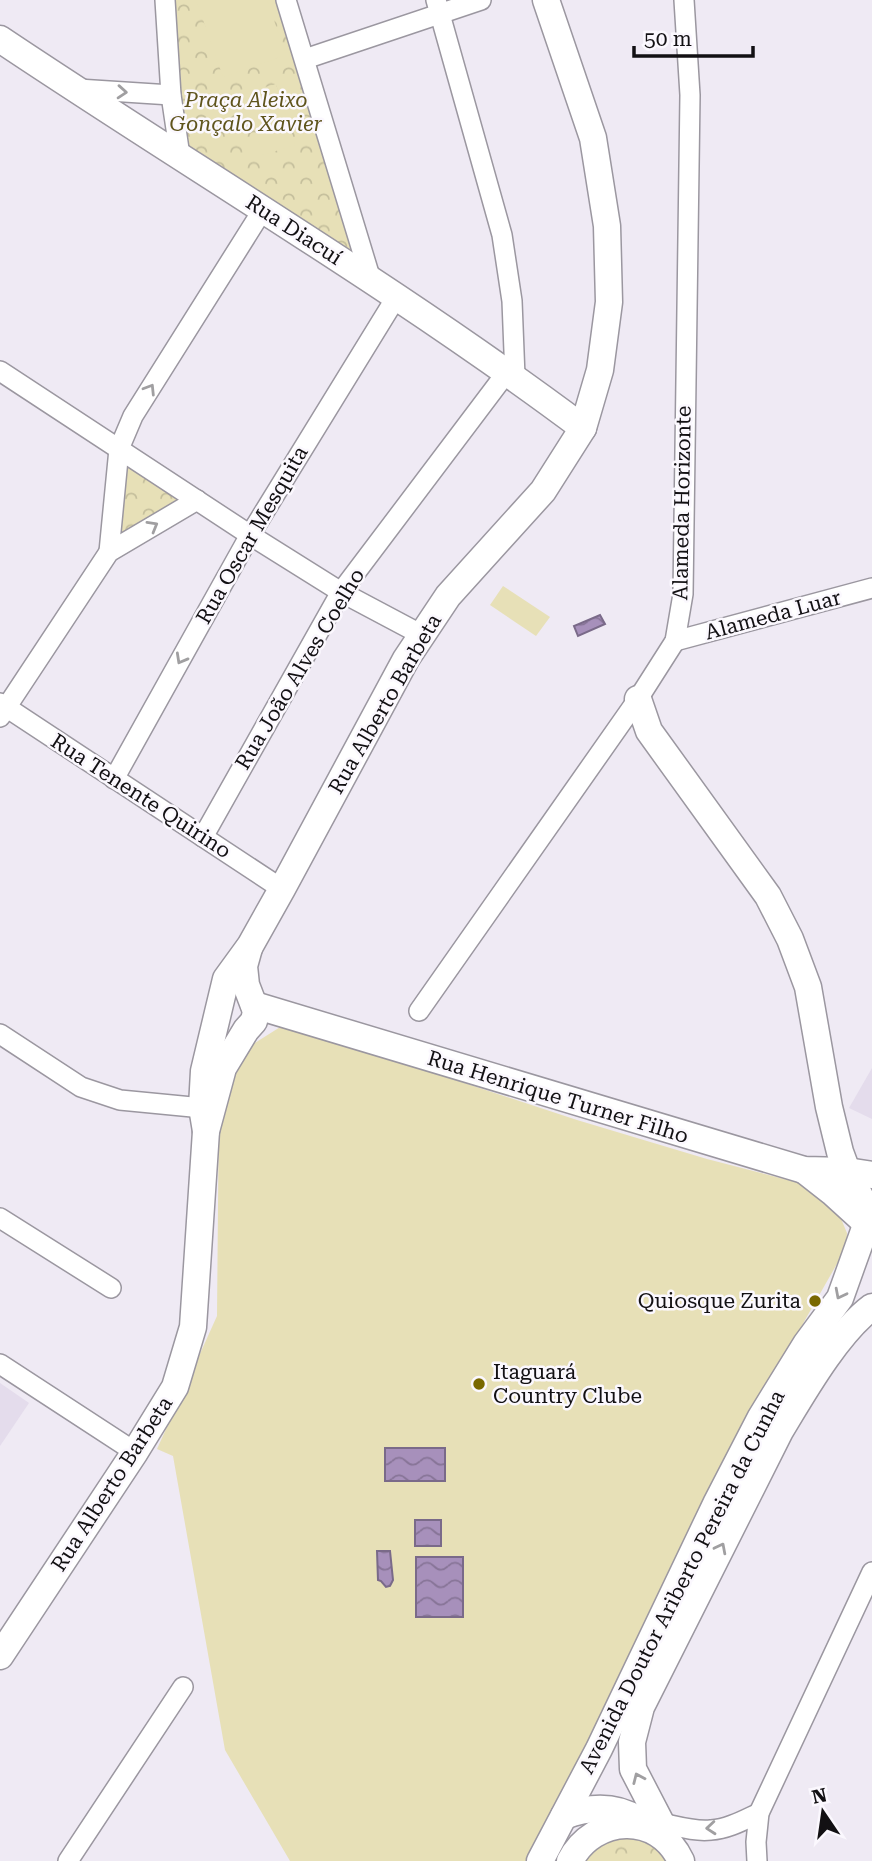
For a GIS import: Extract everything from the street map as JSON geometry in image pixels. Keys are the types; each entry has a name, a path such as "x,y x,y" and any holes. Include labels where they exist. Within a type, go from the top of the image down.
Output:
{"main road":[{"name":"Rua Alberto Barbeta","path":"0,1656 175,1387 193,1327 207,1116 204,1071 226,979 250,946 422,635 448,596 543,491 583,428 600,370 609,302 607,226 593,138 546,0"},
{"name":"Rua Diacuí","path":"0,39 397,296 583,428"},
{"path":"638,699 649,731 768,896 790,939 808,986 829,1107 840,1152 864,1172 868,1252 872,1259"},
{"path":"207,1116 223,1068 250,1016 244,966 250,946"},
{"name":"Rua Henrique Turner Filho","path":"219,1010 230,995 242,994 250,1016 285,1023 312,1023 804,1170 864,1172"},
{"path":"804,1170 820,1151 828,1132 829,1107"},
{"name":"Rua Henrique Turner Filho","path":"804,1170 867,1218"},
{"name":"Avenida Doutor Ariberto Pereira da Cunha","path":"544,1858 615,1717 716,1504 761,1418 806,1344 840,1298 867,1218"},
{"name":"Avenida Doutor Ariberto Pereira da Cunha","path":"672,1844 633,1769 632,1742 641,1707 780,1431 835,1348 860,1316 872,1307"},
{"path":"564,1816 583,1809 601,1808 629,1815 672,1844"},
{"path":"570,1861 577,1848 593,1833 613,1825 635,1825 672,1844"}],"street":[{"path":"165,0 171,94 180,156"},
{"path":"286,0 371,280"},
{"path":"305,59 438,6 481,0"},
{"name":"Alameda Horizonte","path":"419,1011 638,699 675,641 682,594 690,95 684,0"},
{"path":"438,6 502,235 512,301 511,375"},
{"path":"74,89 171,94"},
{"path":"109,552 119,449 132,416 262,211"},
{"name":"Rua Oscar Mesquita","path":"114,779 250,535 397,296"},
{"path":"0,371 341,592 422,635"},
{"name":"Rua João Alves Coelho","path":"202,837 341,592 511,375"},
{"path":"2,709 109,552 197,500"},
{"name":"Alameda Luar","path":"675,641 872,588"},
{"name":"Rua Tenente Quirino","path":"2,709 282,889"},
{"path":"0,1034 82,1087 120,1100 207,1116"},
{"path":"0,1218 111,1288"},
{"path":"0,1364 135,1452"},
{"path":"757,1861 759,1814 872,1572"},
{"path":"68,1861 183,1687"},
{"path":"672,1844 683,1828 711,1831 759,1814"}],"shaded area":[{"path":"872,1068 872,1119 849,1108"},
{"path":"0,1383 29,1403 0,1446"}],"green space":[{"name":"Praça Aleixo Gonçalo Xavier","path":"171,0 278,0 362,265 185,153"},
{"path":"196,0 267,0 286,55 223,77"},
{"path":"276,84 295,145 263,155 244,93"},
{"path":"121,453 195,502 112,547"},
{"path":"503,586 550,617 536,636 490,605"},
{"name":"Itaguará Country Clube","path":"285,1024 577,1120 707,1159 807,1185 837,1209 847,1233 846,1248 805,1320 532,1861 290,1861 225,1750 173,1456 157,1449 217,1316 219,1096 236,1055"},
{"path":"643,1834 671,1861 576,1861 592,1840"}],"water":[{"path":"600,615 605,624 578,636 574,626"},
{"path":"385,1448 445,1448 445,1481 385,1481"},
{"path":"415,1520 441,1520 441,1546 415,1546"},
{"path":"377,1551 390,1551 393,1580 390,1586 386,1587 378,1580"},
{"path":"416,1557 463,1557 463,1617 416,1617"}],"place":[{"name":"Quiosque Zurita","path":"815,1301"},
{"name":"Itaguará Country Clube","path":"479,1384"}]}
